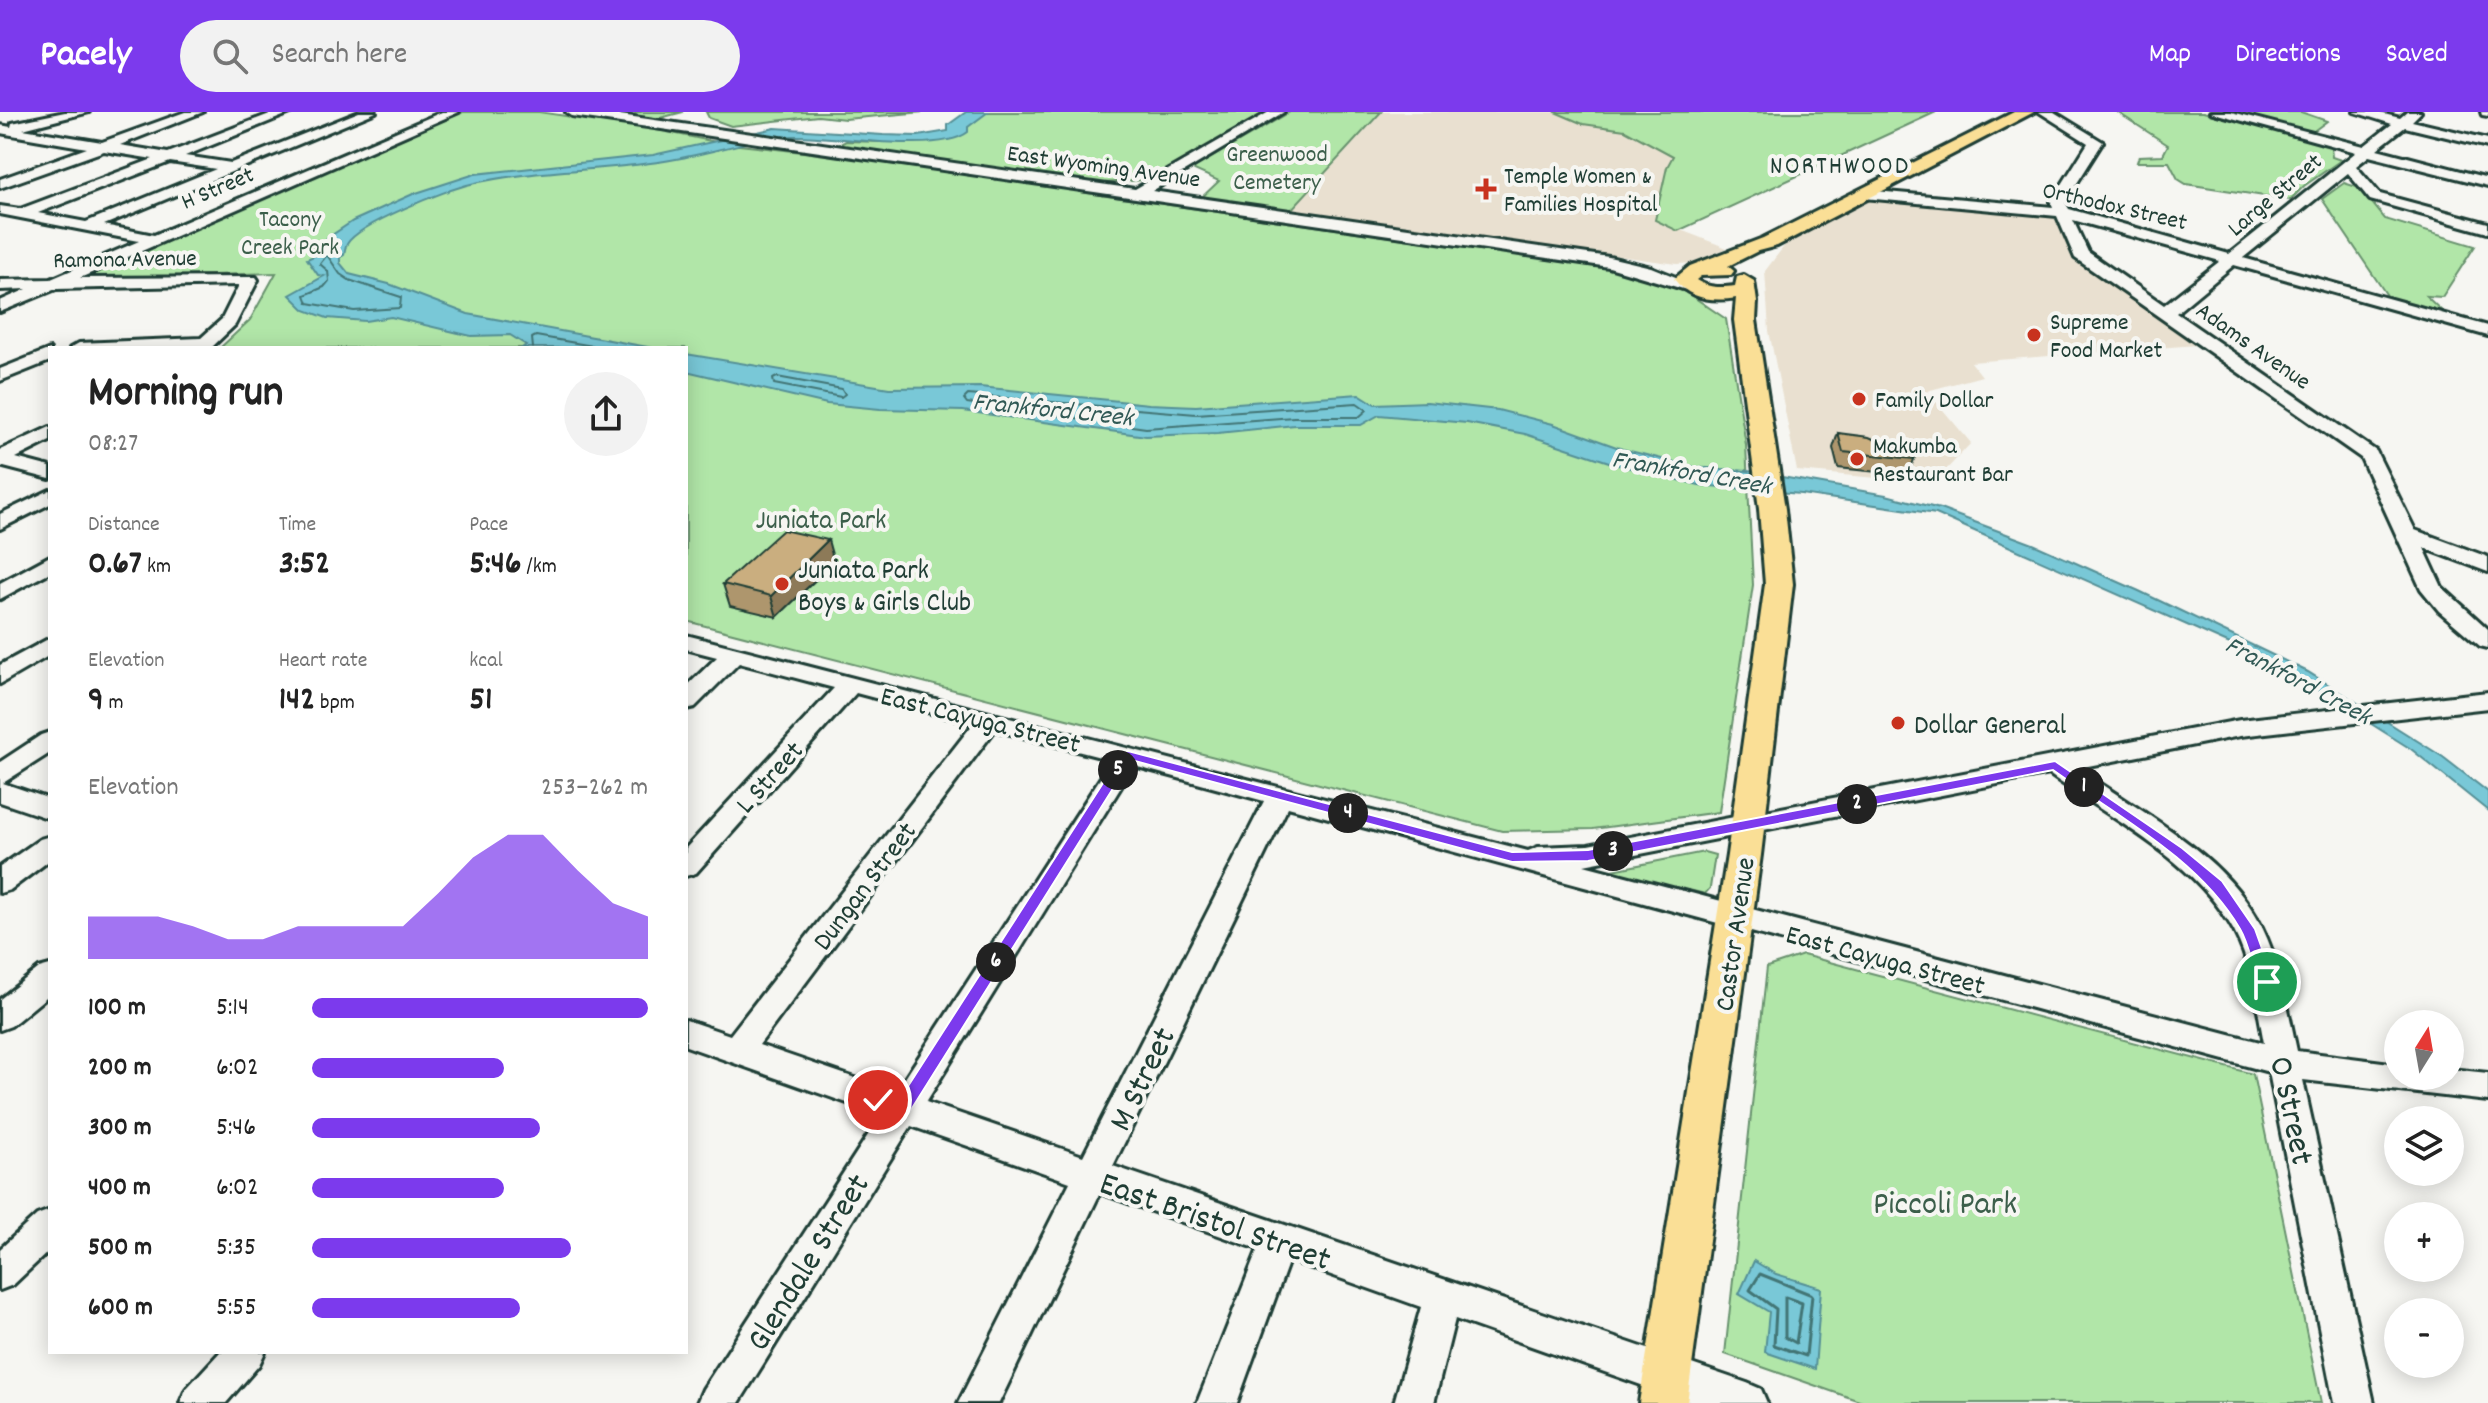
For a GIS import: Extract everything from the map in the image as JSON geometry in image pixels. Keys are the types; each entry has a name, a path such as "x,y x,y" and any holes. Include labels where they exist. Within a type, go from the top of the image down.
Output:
{"main road":[{"path":"1700,279 1751,247 1770,242 2018,115"},
{"path":"1700,279 1728,293 1744,285 1770,242"},
{"path":"1700,279 1745,320"},
{"name":"Castor Avenue","path":"1665,1389 1735,918 1779,584 1772,509 1745,320 1747,302 1744,285"}],"street":[{"path":"1,129 83,112"},
{"path":"0,184 197,112"},
{"path":"22,214 287,112"},
{"path":"87,227 370,112"},
{"name":"H Street","path":"0,307 453,112"},
{"name":"East Wyoming Avenue","path":"572,112 1630,266 1700,279"},
{"path":"1137,194 1278,112"},
{"path":"2045,112 2096,142 2058,202 2061,212"},
{"path":"2216,112 2488,182"},
{"path":"2360,112 2488,143"},
{"name":"Large Street","path":"2164,314 2415,112"},
{"path":"1,129 296,179"},
{"path":"2348,165 2375,197 2488,228"},
{"path":"0,168 28,174"},
{"path":"1092,188 1162,179"},
{"name":"Orthodox Street","path":"1864,194 2061,212 2488,331"},
{"path":"0,210 156,240"},
{"name":"Adams Avenue","path":"2061,212 2081,255 2369,455 2432,589 2488,641"},
{"name":"Ramona Avenue","path":"0,285 250,280 229,321 204,345"},
{"path":"162,346 204,345"},
{"path":"0,376 48,355"},
{"path":"0,459 48,434"},
{"path":"0,459 48,472"},
{"path":"0,523 48,497"},
{"path":"2406,534 2488,565"},
{"path":"0,592 48,564"},
{"name":"East Cayuga Street","path":"688,643 1128,755 2284,1062 2316,1069 2488,1087"},
{"path":"0,676 48,646"},
{"path":"688,699 734,655"},
{"name":"L Street","path":"688,864 850,685"},
{"path":"1512,857 1588,855 2240,728 2488,700"},
{"name":"Dungan Street","path":"736,1051 990,719"},
{"path":"0,775 48,742"},
{"name":"Glendale Street","path":"717,1403 1128,755"},
{"name":"O Street","path":"2055,765 2177,852 2217,885 2248,929 2257,952 2284,1062 2354,1403"},
{"path":"0,792 48,808"},
{"name":"M Street","path":"978,1403 1280,796"},
{"path":"0,882 48,847"},
{"path":"0,1017 48,979"},
{"name":"East Bristol Street","path":"688,1034 1442,1296 1665,1389 1747,1403"},
{"path":"0,1273 48,1229"},
{"path":"1217,1403 1279,1240"},
{"path":"1414,1403 1442,1296"},
{"path":"200,1403 244,1354"}],"shaded area":[{"name":"Temple Women & Families Hospital","path":"1381,112 1555,112 1583,124 1625,130 1674,156 1667,167 1655,220 1727,248 1693,263 1677,264 1290,211"},
{"path":"1871,199 2053,214 2075,258 2197,345 1971,362 1982,376 1927,391 1971,443 1934,483 1797,471 1769,331 1765,271 1788,241"}],"green space":[{"path":"463,112 539,112 612,123 638,112 683,112 633,125 721,143 821,154 846,141 881,142 955,132 974,112 1272,112 1156,179 1091,184 1080,192 1620,270 1686,292 1726,319 1746,445 1753,585 1719,812 1593,829 1502,831 688,622 688,346 222,346 250,320 276,273 91,279 85,276"},
{"path":"706,112 924,112 845,119 818,116 731,126 709,118"},
{"name":"Greenwood Cemetery","path":"1290,112 1381,112 1290,211 1201,198 1219,181 1192,169"},
{"path":"1555,112 1936,112 1678,231 1655,220 1667,167 1673,156 1625,130 1583,124"},
{"path":"2117,112 2203,112 2331,145 2332,157 2341,160 2290,200 2186,184 2178,179 2169,162 2137,162 2139,156 2163,155 2168,145"},
{"path":"2256,112 2301,112 2327,121 2311,133 2251,118"},
{"path":"2344,183 2360,188 2385,219 2475,246 2442,297 2426,296 2446,315 2388,297 2322,199"},
{"path":"1704,852 1715,855 1710,888 1705,894 1689,890 1688,894 1608,871"},
{"name":"Piccoli Park","path":"1803,955 2253,1074 2321,1403 1865,1403 1725,1354 1767,967"}],"water":[{"path":"966,112 988,112 968,127 968,132 954,139 934,142 780,137 651,163 522,175 471,184 425,200 368,227 347,244 344,255 340,257 340,263 349,274 389,284 468,314 642,346 525,346 510,335 471,336 391,317 365,321 327,318 305,310 290,295 324,276 318,275 307,259 316,255 326,239 353,221 413,194 475,174 653,155 775,128 918,136 948,131 948,125"},
{"name":"Frankford Creek","path":"688,354 889,388 980,387 1196,406 1359,394 1375,404 1427,402 1498,410 1553,424 1622,449 1694,467 1748,471 1886,495 1940,509 2033,544 2308,672 2443,757 2488,792 2488,811 2411,749 2314,688 2239,648 1936,514 1801,494 1699,485 1618,465 1525,434 1467,423 1379,415 1361,425 1295,425 1146,436 963,411 827,404 688,371"},
{"path":"1754,1261 1776,1274 1821,1288 1815,1369 1765,1352 1769,1312 1739,1294"}],"building":[{"path":"1838,433 1869,437 1915,457 1843,452"},
{"path":"783,530 828,540 771,596 723,584"}],"place":[{"name":"Temple Women & Families Hospital","path":"1486,189"},
{"name":"Supreme Food Market","path":"2034,335"},
{"name":"Family Dollar","path":"1859,399"},
{"name":"Makumba Restaurant Bar","path":"1857,459"},
{"name":"Juniata Park Boys & Girls Club","path":"782,584"},
{"name":"Dollar General","path":"1898,723"}],"district":[{"name":"NORTHWOOD","path":"1840,164"}],"route":[{"path":"878,1100 903,1108 1128,755 1512,857 1588,855 2055,765 2192,863 2217,885 2248,929 2267,982"}],"park label":[{"name":"Tacony Creek Park","path":"290,232"},
{"name":"Juniata Park","path":"821,518"}]}
